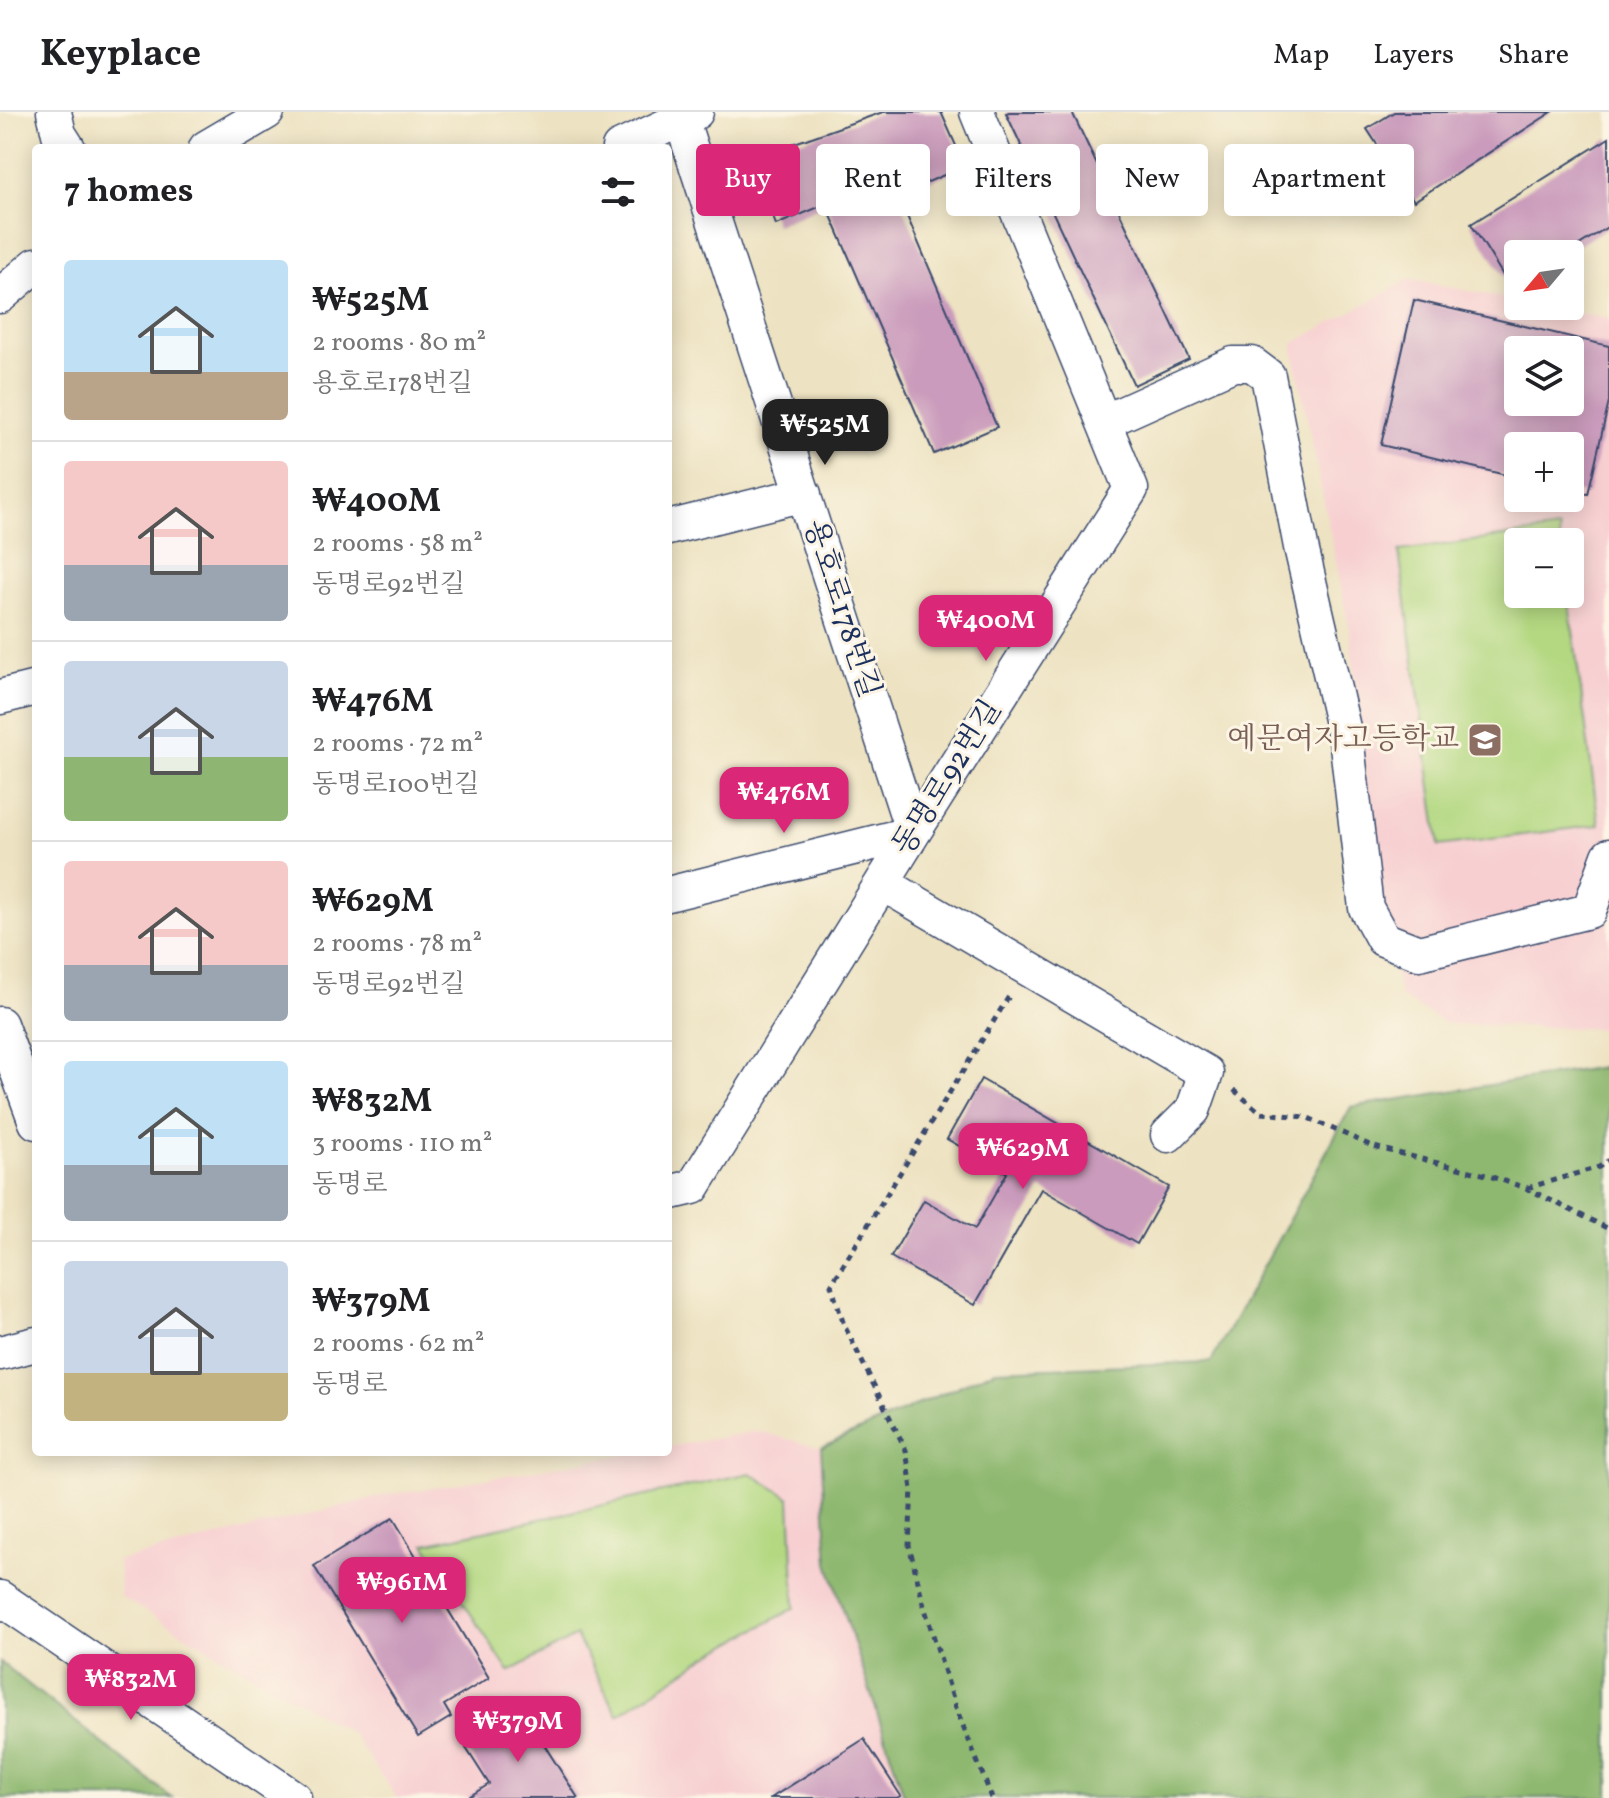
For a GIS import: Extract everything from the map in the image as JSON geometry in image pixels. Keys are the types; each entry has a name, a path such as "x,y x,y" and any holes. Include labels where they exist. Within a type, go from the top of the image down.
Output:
{"street":[{"path":"54,112 59,134 65,144"},
{"path":"213,144 267,112"},
{"name":"동명로92번길","path":"672,1192 693,1187 1131,489 977,112"},
{"path":"627,144 686,115"},
{"name":"용호로178번길","path":"686,115 913,833"},
{"path":"0,296 32,268"},
{"path":"1104,422 1233,364 1252,364 1268,376 1301,547 1347,745 1366,908 1383,939 1419,953 1589,911 1609,856"},
{"path":"672,527 804,494"},
{"path":"0,697 32,689"},
{"path":"672,893 913,833"},
{"path":"882,883 1206,1073 1193,1110 1168,1135"},
{"path":"0,1024 16,1056 32,1109"},
{"path":"0,1353 32,1345"},
{"path":"0,1598 294,1798"}],"path":[{"path":"992,1798 956,1708 924,1606 909,1545 912,1489 906,1450 844,1325 831,1285 1025,967"},
{"path":"1206,1073 1238,1092 1261,1113 1306,1117 1374,1147 1526,1188 1609,1229"},
{"path":"1526,1188 1599,1167 1609,1160"}],"shaded area":[{"name":"예문여자고등학교","path":"1410,279 1504,298 1504,320 1584,320 1584,314 1609,319 1609,1029 1447,1024 1400,997 1372,849 1350,631 1292,344"},
{"path":"758,1431 821,1448 828,1563 905,1798 397,1798 351,1733 121,1597 118,1561 390,1494 616,1456 672,1456 672,1446"}],"green space":[{"path":"1504,537 1504,608 1570,608 1599,825 1439,846 1399,551"},
{"path":"1609,1066 1609,1798 905,1798 828,1563 821,1448 995,1370 1211,1362 1351,1107"},
{"path":"750,1473 790,1498 795,1608 707,1656 618,1715 576,1636 509,1672 425,1544"},
{"path":"0,1662 172,1798 0,1798"}],"building":[{"path":"883,112 941,112 955,144 946,144 946,174 930,181 930,144 816,144 816,208 800,215 800,144 792,144"},
{"path":"1072,112 1096,163 1096,216 1121,216 1189,359 1134,385 1054,216 1080,216 1080,144 1021,144 1006,113"},
{"path":"1394,112 1552,112 1414,201 1414,144 1377,144 1367,129"},
{"path":"1609,138 1609,226 1584,242 1504,240 1504,277 1471,224"},
{"path":"773,216 797,216 776,225"},
{"path":"831,216 907,216 997,427 934,454"},
{"path":"1414,300 1567,336 1504,336 1504,416 1584,416 1584,340 1609,346 1609,402 1588,494 1584,493 1584,432 1504,432 1504,475 1381,445"},
{"path":"981,1079 1169,1187 1137,1244 1041,1189 975,1305 891,1257 924,1200 975,1229 1007,1173 947,1139"},
{"path":"393,1518 489,1678 444,1705 451,1717 418,1737 314,1566"},
{"path":"523,1712 578,1798 467,1798 489,1784 466,1748"},
{"path":"864,1739 901,1796 771,1798"}],"place":[{"name":"예문여자고등학교","path":"1485,740"}]}
